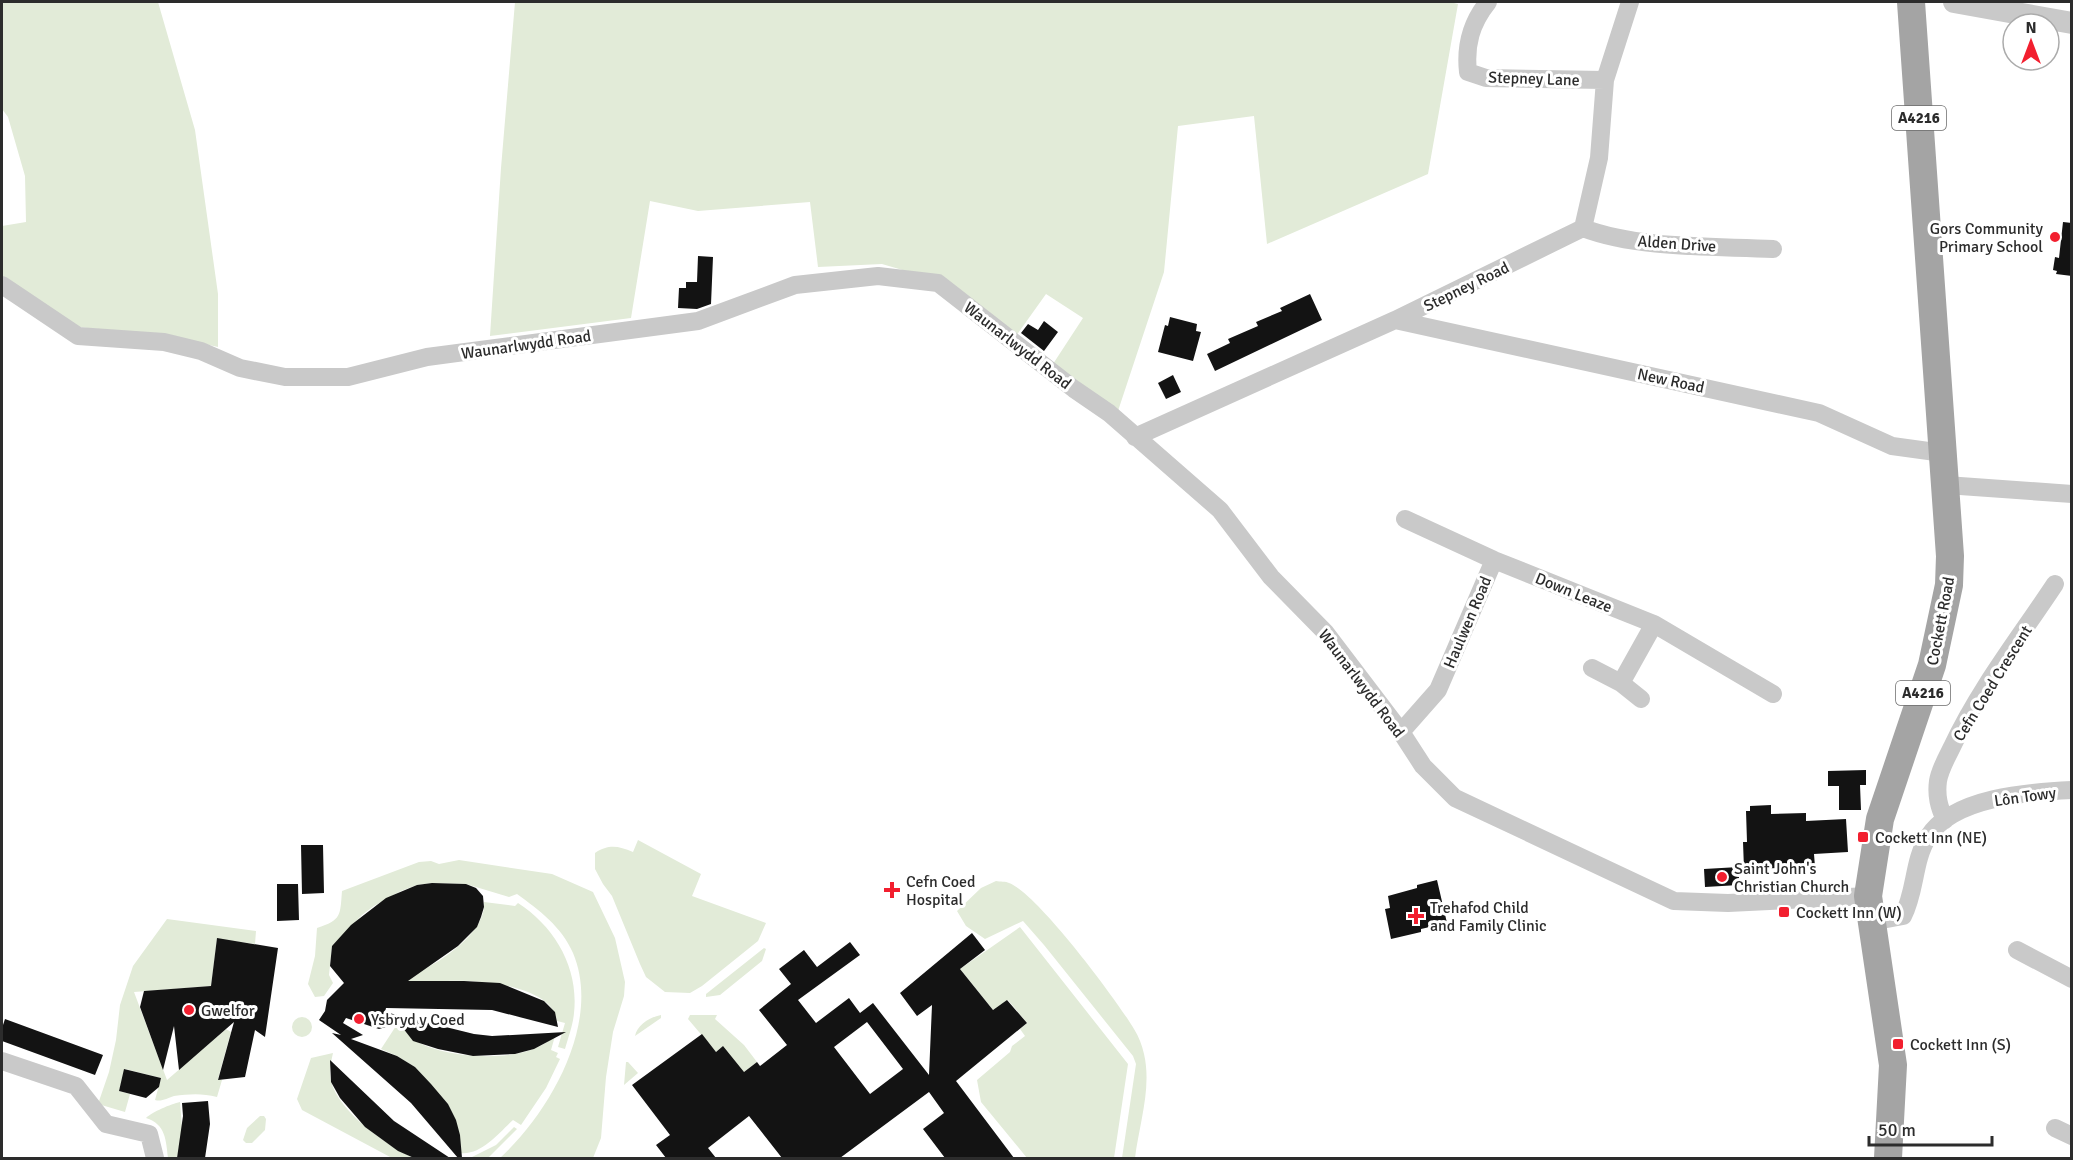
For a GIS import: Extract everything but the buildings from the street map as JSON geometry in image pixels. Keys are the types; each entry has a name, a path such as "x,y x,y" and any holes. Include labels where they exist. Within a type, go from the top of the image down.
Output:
{"main road":[{"name":"Cockett Road","path":"1888,1158 1893,1065 1870,909 1880,819 1932,665 1949,585 1950,556 1911,2"}],"street":[{"name":"Stepney Lane","path":"1488,2 1476,16 1466,53 1468,72 1486,78 1605,80"},
{"path":"1583,228 1599,158 1605,80 1630,2"},
{"path":"1954,2 2072,23"},
{"name":"Alden Drive","path":"1583,228 1598,234 1653,243 1773,249"},
{"name":"Stepney Road","path":"1135,437 1395,320 1583,228"},
{"name":"Waunarlwydd Road","path":"2,285 78,336 164,342 201,351 240,368 285,377 348,377 427,357 698,321 795,285 878,276 938,283 1065,382 1109,413 1220,510 1271,577 1324,632 1401,732 1423,766 1455,798 1674,901 1870,909 1903,916"},
{"name":"New Road","path":"1395,320 1819,413 1892,446 1943,453"},
{"path":"1946,485 2072,494"},
{"name":"Haulwen Road","path":"1401,732 1438,690 1494,560 1406,519"},
{"name":"Down Leaze","path":"1494,560 1654,624 1773,694"},
{"name":"Cefn Coed Crescent","path":"1945,820 1939,808 1938,778 1951,750 1982,694 2055,584"},
{"path":"1621,683 1654,624"},
{"path":"1592,668 1621,683 1641,699"},
{"name":"Lôn Towy","path":"1903,916 1909,904 1920,857 1928,837 1945,820 1968,807 2001,797 2072,790"},
{"path":"2017,950 2072,979"},
{"path":"2,1061 76,1086 106,1124 149,1134 155,1158"},
{"path":"2055,1128 2072,1136"}],"green space":[{"path":"2,2 158,2 195,130 218,294 218,347 169,336 78,327 2,279 2,226 26,222 25,176 8,117 2,109"},
{"path":"515,2 1450,2 1458,4 1428,174 1267,244 1254,116 1178,126 1164,272 1117,414 1051,367 1083,318 1046,294 1016,336 940,281 882,264 818,267 810,202 698,211 650,201 631,318 490,336"},
{"path":"638,840 701,874 692,896 766,923 758,941 690,993 665,992 646,977 612,896 595,869 595,853 614,847 633,852"},
{"path":"459,860 552,874 593,892 615,938 625,982 624,996 613,1032 606,1077 601,1138 593,1158 500,1158 519,1139 553,1091 576,1036 581,1008 580,980 573,953 563,935 549,920 517,894 509,897 466,884 432,883 417,885 401,891 362,915 332,946 329,975 333,983 324,996 315,997 308,984 315,956 317,928 331,922 338,915 342,891 419,862 431,861 439,864"},
{"path":"996,881 1008,882 1038,906 1076,949 1111,995 1137,1035 1144,1054 1147,1080 1135,1158 1122,1158 1136,1064 1133,1056 1023,921 985,939 966,926 957,911 981,888"},
{"path":"484,902 515,906 518,903 543,924 562,950 573,980 575,996 572,1027 565,1049 558,1047 565,1023 557,1021 552,1009 541,999 527,992 510,986 474,981 442,981 420,985 394,980 420,971 440,960 462,943 478,923 483,913"},
{"path":"167,919 256,931 255,944 217,939 211,986 134,992 167,1080 226,1029 231,1032 218,1079 222,1080 217,1097 190,1094 155,1100 161,1078 125,1069 119,1091 130,1094 125,1112 98,1104 109,1072 120,1005 133,966"},
{"path":"1020,927 1128,1064 1114,1158 1027,1158 981,1102 977,1080 1025,1036 1020,1029 1027,1023 1008,1000 993,1010 960,969"},
{"path":"764,948 766,949 762,961 720,995 706,997 706,994"},
{"path":"661,1015 661,1018 635,1036 638,1028 645,1022"},
{"path":"690,1015 717,1015 715,1019 744,1045 757,1062 714,1095 723,1046 716,1052 688,1019"},
{"path":"302,1017 309,1020 312,1027 309,1034 302,1037 295,1034 292,1027 295,1020"},
{"path":"396,1026 402,1027 413,1039 430,1047 444,1052 477,1056 524,1052 541,1046 555,1036 551,1050 558,1053 556,1057 560,1059 546,1088 521,1125 513,1120 482,1147 468,1153 460,1153 448,1104 415,1067 381,1049"},
{"path":"333,1053 331,1081 343,1104 378,1136 414,1158 392,1158 302,1110 297,1099 311,1058"},
{"path":"626,1062 638,1073 624,1085"},
{"path":"180,1102 182,1128 177,1158 168,1158 164,1134 158,1124 146,1118"},
{"path":"260,1116 266,1119 265,1130 252,1143 246,1143 243,1140 247,1128"},
{"path":"514,1127 517,1129 488,1158 470,1158 496,1145"}],"place":[{"name":"Gors Community Primary School","path":"2055,237"},
{"name":"Cockett Inn (NE)","path":"1863,837"},
{"name":"Saint John's Christian Church","path":"1722,877"},
{"name":"Cefn Coed Hospital","path":"892,890"},
{"name":"Cockett Inn (W)","path":"1784,912"},
{"name":"Trehafod Child and Family Clinic","path":"1416,916"},
{"name":"Gwelfor","path":"189,1010"},
{"name":"Ysbryd y Coed","path":"359,1019"},
{"name":"Cockett Inn (S)","path":"1898,1044"}]}
